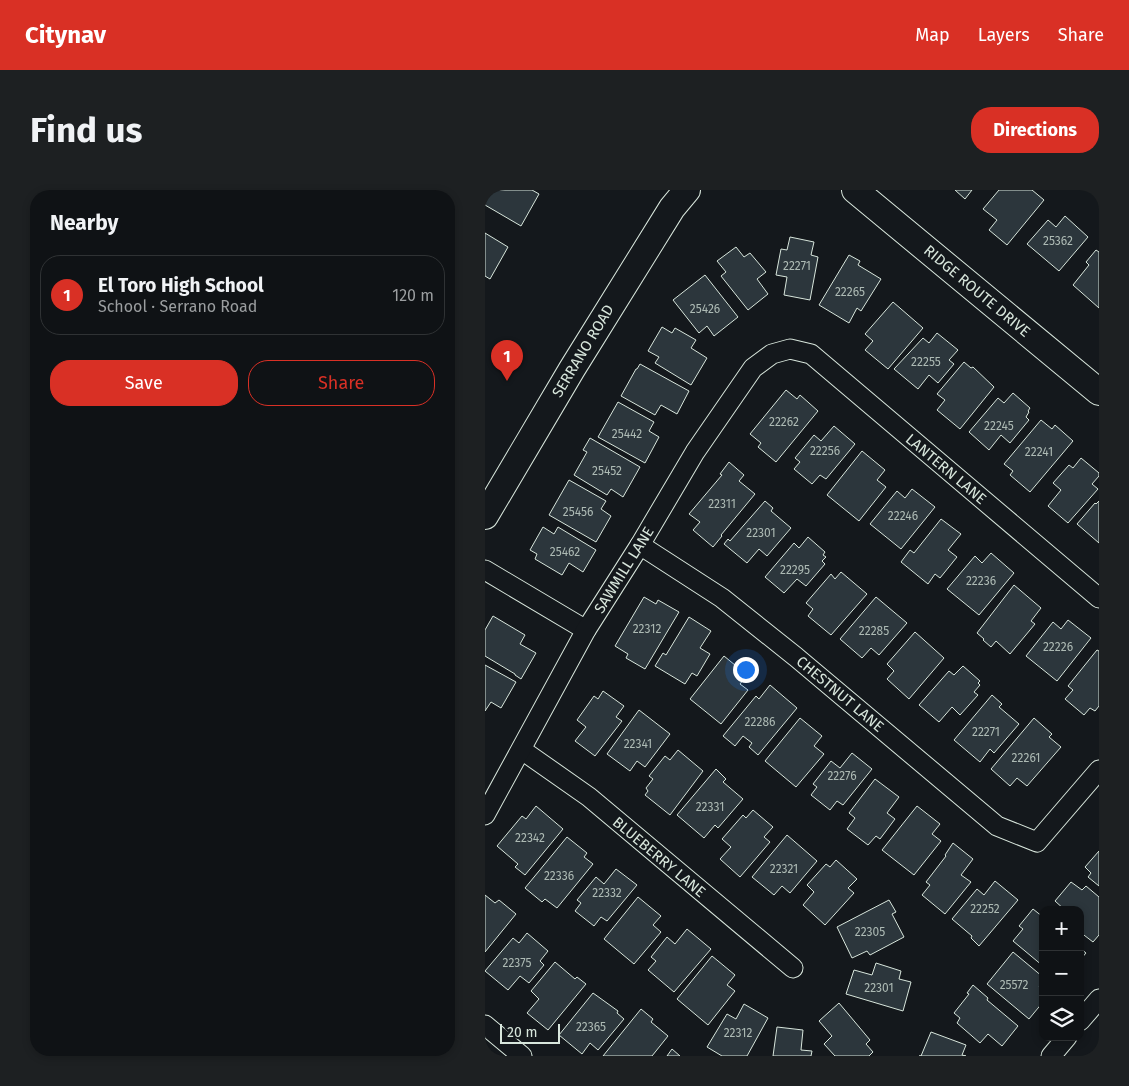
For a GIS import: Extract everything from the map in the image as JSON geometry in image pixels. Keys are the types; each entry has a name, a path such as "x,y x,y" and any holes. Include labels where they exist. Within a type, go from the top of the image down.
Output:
{"street":[{"name":"SERRANO ROAD","path":"485,516 588,343 672,208 687,190"},
{"name":"RIDGE ROUTE DRIVE","path":"855,190 1099,392"},
{"name":"SAWMILL LANE","path":"485,815 586,630 640,545 695,452 753,368 772,354 790,349"},
{"name":"LANTERN LANE","path":"790,349 811,354 1099,598"},
{"name":"CHESTNUT LANE","path":"640,545 722,598 796,657 997,826 1037,842 1099,770"},
{"path":"485,570 586,630"},
{"name":"BLUEBERRY LANE","path":"522,750 589,797 793,968"},
{"path":"1084,1016 1099,999"},
{"path":"485,1025 522,1056"},
{"path":"1051,1056 1064,1041"}],"building":[{"path":"485,190 532,190 539,194 521,226 485,205"},
{"path":"955,190 972,190 965,199"},
{"path":"999,190 1032,190 1044,200 1007,245 989,230 997,220 983,209"},
{"path":"1065,216 1088,237 1059,271 1027,244 1048,220 1056,227"},
{"path":"485,233 508,247 490,279 485,276"},
{"path":"790,237 814,242 811,255 818,257 810,300 784,295 787,277 776,275 781,249 787,250"},
{"path":"736,247 744,257 750,253 766,272 757,279 768,294 748,310 721,276 726,272 717,261"},
{"path":"1096,250 1099,252 1099,308 1073,285 1089,265 1086,262"},
{"path":"849,255 860,261 858,265 881,279 861,311 857,308 849,323 819,305"},
{"path":"705,275 738,317 714,336 707,326 699,333 673,300"},
{"path":"893,302 923,328 888,369 865,350 873,341 865,334"},
{"path":"662,327 672,333 675,328 696,340 691,348 707,358 691,385 655,363 659,357 648,351"},
{"path":"937,333 958,350 949,360 954,364 938,383 929,375 918,389 894,369 923,338 929,343"},
{"path":"964,362 971,368 973,367 994,387 960,429 937,410 945,400 937,394"},
{"path":"640,364 689,391 677,414 661,405 655,415 621,396"},
{"path":"786,390 797,399 800,395 818,411 776,462 758,447 761,443 750,434"},
{"path":"1013,393 1030,408 1026,417 1029,420 1010,443 1001,435 989,450 969,432 998,398 1004,403"},
{"path":"618,402 654,422 649,431 659,437 645,463 598,437"},
{"path":"1041,420 1052,429 1055,425 1073,441 1030,492 1010,475 1013,471 1004,464"},
{"path":"834,426 855,444 826,479 820,475 812,484 794,469 800,462 795,458 814,435 821,441"},
{"path":"590,438 640,467 623,497 611,489 607,495 574,475 587,452 583,450"},
{"path":"862,451 885,470 877,480 886,487 859,521 827,495"},
{"path":"1081,458 1099,473 1099,476 1092,484 1098,489 1068,523 1048,506 1061,490 1053,483 1069,465 1073,468"},
{"path":"729,462 744,475 739,481 755,494 713,547 693,530 700,522 689,514 722,475 720,474"},
{"path":"569,480 606,501 601,509 611,516 596,542 549,515"},
{"path":"912,489 935,507 901,549 870,524 897,491 905,498"},
{"path":"765,501 773,508 771,511 791,528 767,556 759,549 747,563 724,544 728,539 730,541"},
{"path":"1099,501 1099,543 1077,524 1095,503"},
{"path":"941,519 961,534 948,550 957,557 940,578 935,574 928,584 901,562 910,550 914,553"},
{"path":"543,527 554,534 558,527 596,550 583,572 569,563 562,575 535,559 537,554 530,550"},
{"path":"808,537 825,552 823,555 826,557 822,561 825,564 806,586 797,579 784,593 765,577 794,543 799,548"},
{"path":"991,553 1014,573 979,615 947,589 975,556 982,563"},
{"path":"841,572 867,594 831,635 808,616 813,609 806,603 831,574 835,579"},
{"path":"1014,585 1041,608 1031,621 1035,624 1010,654 996,641 991,647 977,633"},
{"path":"644,597 656,604 658,600 679,612 645,669 626,658 628,654 615,646"},
{"path":"876,597 907,623 879,655 871,648 862,658 840,639"},
{"path":"493,616 525,635 520,644 536,653 521,679 485,656 485,630"},
{"path":"689,617 711,631 700,648 710,654 697,676 692,673 685,684 655,666 663,653 666,655"},
{"path":"1068,620 1091,638 1057,681 1026,656 1053,622 1061,629"},
{"path":"915,632 944,658 909,699 887,679 894,671 887,664"},
{"path":"1097,650 1099,651 1099,706 1095,711 1090,708 1084,715 1065,699 1073,690 1068,686"},
{"path":"724,656 747,675 740,684 748,690 721,724 690,699"},
{"path":"485,665 516,682 501,708 491,702 485,711"},
{"path":"963,666 980,681 978,683 980,685 974,692 978,695 960,715 952,707 939,722 919,705 949,671 954,675"},
{"path":"770,685 797,708 758,755 749,747 752,743 743,736 735,746 723,736 756,696 759,699"},
{"path":"603,691 624,706 616,717 622,721 595,756 575,741 586,727 577,720 594,696 598,699"},
{"path":"992,695 1002,704 999,707 1019,724 994,753 990,749 980,762 954,740"},
{"path":"639,710 670,734 645,767 637,761 630,771 607,754"},
{"path":"800,718 822,736 814,746 824,754 796,787 765,761"},
{"path":"1034,718 1052,734 1049,737 1061,747 1027,786 1017,778 1010,786 991,769"},
{"path":"678,750 703,771 670,815 645,795 648,791 646,788 653,779 649,776 665,756 670,760"},
{"path":"852,753 872,769 843,805 837,801 830,810 811,795 817,787 813,784 831,761 840,768"},
{"path":"716,769 726,779 723,782 743,799 718,828 715,825 704,838 677,815"},
{"path":"875,779 899,797 887,813 895,819 880,839 876,836 868,845 847,829 855,818 849,813"},
{"path":"536,806 563,829 525,875 515,867 518,864 497,846 522,816 526,819"},
{"path":"917,806 940,824 932,834 941,841 914,875 882,850"},
{"path":"753,810 773,827 764,837 770,842 740,877 720,859 731,847 722,839 743,815 746,818"},
{"path":"787,835 817,861 790,893 782,886 774,895 752,877"},
{"path":"567,837 587,853 584,857 593,864 557,908 545,899 542,902 525,888"},
{"path":"953,843 973,859 961,875 971,882 945,914 922,895 930,885 926,882 946,856"},
{"path":"1099,851 1099,886 1088,877 1091,873 1085,867"},
{"path":"836,860 857,879 848,888 854,893 825,925 803,905 814,892 807,885 826,864 830,867"},
{"path":"616,869 637,885 607,921 601,917 594,926 575,911 581,903 577,900 596,877 604,884"},
{"path":"995,881 1018,900 979,946 971,938 972,936 952,919 977,889 984,895"},
{"path":"1071,882 1082,890 1086,886 1099,897 1099,935 1093,942 1084,935 1084,906 1061,906 1055,901"},
{"path":"485,895 495,903 499,900 516,914 485,952"},
{"path":"638,897 661,916 653,925 661,932 634,964 604,939"},
{"path":"889,900 896,912 892,914 904,937 870,955 867,951 852,958 837,927"},
{"path":"1033,909 1039,914 1039,963 1013,941 1023,929 1019,926"},
{"path":"687,929 711,949 674,992 648,970 656,961 651,957 667,937 675,944"},
{"path":"527,933 548,951 540,961 544,965 529,983 520,976 508,990 485,971 513,938 519,943"},
{"path":"1013,952 1039,974 1039,1007 1029,1019 987,984"},
{"path":"712,956 735,975 727,985 735,991 708,1025 677,999"},
{"path":"555,962 575,979 577,977 586,984 548,1030 527,1013 539,999 531,991"},
{"path":"876,963 901,971 899,979 911,982 903,1011 846,994 854,970 872,975"},
{"path":"973,985 988,998 987,1000 1018,1026 1002,1046 988,1034 980,1043 957,1023 960,1018 954,1013 969,994 967,993"},
{"path":"593,993 618,1011 617,1013 624,1019 598,1050 590,1043 582,1054 559,1035"},
{"path":"839,1003 870,1040 866,1044 873,1052 869,1056 835,1056 824,1044 832,1036 819,1021"},
{"path":"744,1004 768,1018 747,1056 722,1056 707,1047 727,1014 736,1019"},
{"path":"641,1009 653,1019 651,1022 668,1036 652,1056 603,1056"},
{"path":"777,1027 803,1030 801,1050 812,1051 811,1056 773,1056"},
{"path":"931,1032 966,1045 962,1055 966,1056 921,1056"},
{"path":"672,1049 680,1056 667,1056"}],"place":[{"name":"El Toro High School","path":"507,381"}]}
